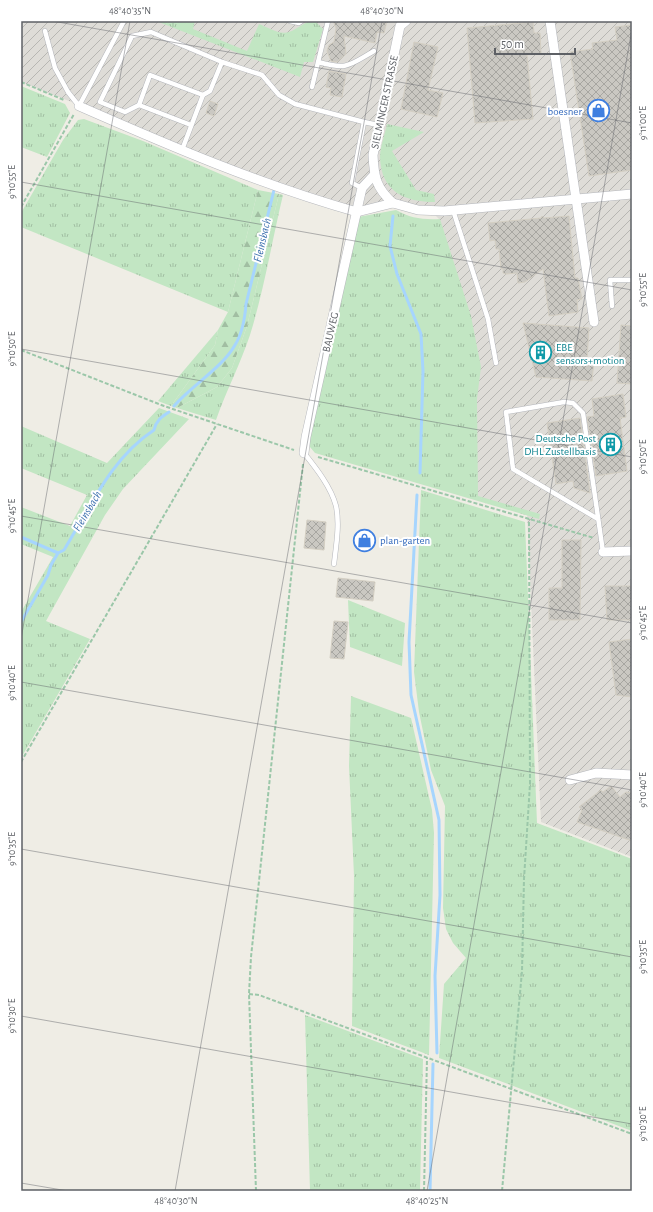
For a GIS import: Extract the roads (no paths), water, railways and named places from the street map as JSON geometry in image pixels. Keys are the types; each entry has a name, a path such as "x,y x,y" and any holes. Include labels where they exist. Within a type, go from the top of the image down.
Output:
{"street":[{"name":"SIELMINGER STRASSE","path":"393,203 384,194 374,175 373,155 378,125 400,26 406,21"},
{"path":"550,21 594,322"},
{"path":"79,106 181,151 305,197 357,212 393,203 418,210 453,210 632,194"},
{"path":"362,188 374,175"},
{"name":"BAUWEG","path":"304,453 306,437 362,188"},
{"path":"603,552 632,551"},
{"path":"570,780 596,773 632,775"}],"lane":[{"path":"45,31 55,68 68,92 79,106 124,21"},
{"path":"290,21 298,23 302,21"},
{"path":"312,86 328,21"},
{"path":"203,95 150,75 139,105 125,112 100,102 132,36 151,32 222,62 262,75 279,95 295,104 378,125"},
{"path":"318,62 339,68 349,66 374,51"},
{"path":"181,151 203,95 210,91 222,62"},
{"path":"139,105 192,125"},
{"path":"362,188 352,183 364,122"},
{"path":"453,210 488,319 496,363"},
{"path":"612,306 610,280 632,280"},
{"path":"598,519 513,469 506,412 564,402 573,403 583,413 603,552"},
{"path":"304,453 325,483 336,504 338,516 334,564"}],"waterway":[{"name":"Fleinsbach","path":"174,406 223,361 230,353 240,336 246,304 274,190"},
{"path":"393,216 390,246 397,274 421,334 423,371 420,473"},
{"name":"Fleinsbach","path":"21,622 48,575 51,565 58,553 64,550 113,469 139,441 154,430 159,420 169,412"},
{"path":"417,495 409,642 411,695 439,820 440,895 435,976 437,1053"},
{"path":"21,537 58,553"},
{"path":"430,1191 433,1064"}],"place":[{"name":"boesner","path":"598,111"},
{"name":"EBE sensors+motion","path":"540,353"},
{"name":"Deutsche Post DHL Zustellbasis","path":"611,444"},
{"name":"plan-garten","path":"364,540"}]}
